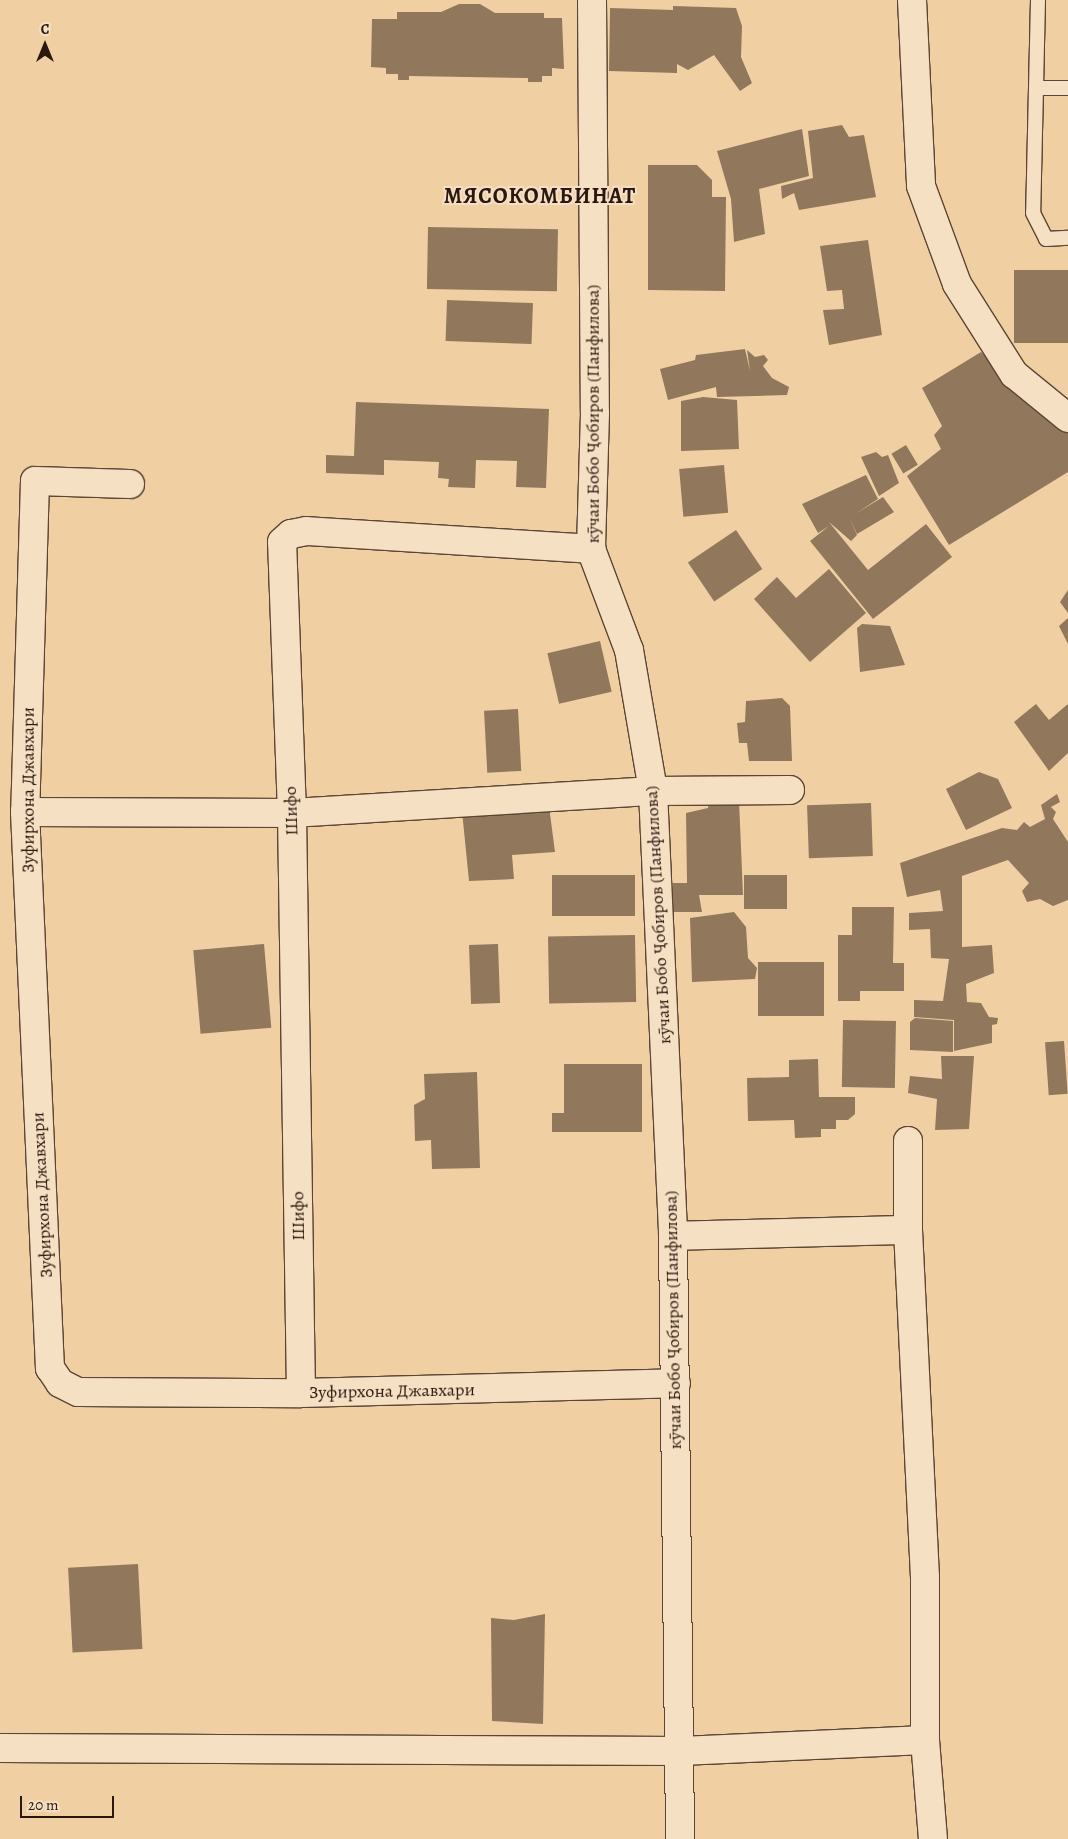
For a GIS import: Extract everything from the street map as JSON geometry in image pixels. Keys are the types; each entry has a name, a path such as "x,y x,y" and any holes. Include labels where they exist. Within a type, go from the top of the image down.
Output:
{"street":[{"name":"кӯчаи Бобо Ҷобиров (Панфилова)","path":"592,0 595,413 591,549 629,650 653,791 672,1236 676,1384 681,1751 680,1839"},
{"path":"912,0 921,186 957,284 1014,374 1068,418"},
{"name":"Зуфирхона Джавхари","path":"130,484 35,481 25,812 50,1368 60,1383 78,1392 301,1393 676,1384"},
{"name":"Шифо","path":"301,1393 292,813 280,556 282,542 291,534 306,531 591,549"},
{"path":"25,812 292,813 653,791 790,790"},
{"path":"908,1141 908,1230 925,1577 925,1740 933,1839"},
{"path":"672,1236 908,1230"},
{"path":"0,1748 681,1751 925,1740"}],"lane":[{"path":"1038,0 1033,213 1046,238 1068,238"},
{"path":"1036,88 1068,88"}],"building":[{"path":"459,4 480,4 495,13 544,13 544,18 562,18 564,69 552,68 552,76 542,76 542,82 528,82 528,78 409,76 409,80 398,80 398,74 386,74 386,68 371,67 372,19 397,19 397,12 441,12"},
{"path":"673,6 736,8 742,26 741,57 752,83 740,91 714,55 688,70 677,64 677,73 609,71 610,8 673,10"},
{"path":"842,125 849,137 864,135 876,197 799,210 794,193 782,199 781,186 813,178 808,131"},
{"path":"802,129 809,176 759,189 765,234 734,242 731,199 717,151"},
{"path":"648,165 697,165 712,180 712,197 726,197 725,291 648,290"},
{"path":"428,227 558,229 557,291 427,289"},
{"path":"868,240 882,335 829,345 823,310 844,309 842,290 827,291 820,246"},
{"path":"1014,270 1068,270 1068,343 1014,343"},
{"path":"447,300 533,303 532,344 446,341"},
{"path":"745,349 750,371 747,350 755,357 764,355 768,360 763,366 772,378 789,387 787,395 717,397 716,387 668,400 660,369 695,360 696,355"},
{"path":"981,352 1068,432 1068,472 949,545 907,476 941,449 934,435 942,426 922,388"},
{"path":"703,397 737,400 739,449 681,451 681,401"},
{"path":"356,402 549,409 546,488 516,487 517,461 476,460 475,488 448,487 449,479 438,478 439,462 384,460 384,475 326,473 326,455 354,456"},
{"path":"906,445 918,465 903,473 891,454"},
{"path":"876,452 882,457 888,455 899,483 879,496 861,457"},
{"path":"724,465 728,513 683,517 679,469"},
{"path":"866,475 878,499 855,514 883,497 894,512 857,534 849,517 857,535 851,541 829,522 868,570 926,524 952,557 873,619 810,541 829,526 818,533 802,504"},
{"path":"736,530 762,569 714,601 688,562"},
{"path":"829,569 866,613 810,662 754,599 777,577 796,598"},
{"path":"1068,590 1068,613 1060,602"},
{"path":"1068,618 1068,644 1059,626"},
{"path":"862,624 890,626 905,665 860,672 857,628"},
{"path":"600,641 612,692 559,704 547,653"},
{"path":"782,698 790,706 792,761 749,761 747,743 739,743 737,723 745,722 746,701"},
{"path":"1036,704 1049,720 1068,704 1068,753 1049,771 1014,722"},
{"path":"518,709 521,771 487,773 484,711"},
{"path":"979,772 998,779 1012,808 966,830 946,789"},
{"path":"1057,794 1060,802 1051,807 1056,812 1053,819 1068,842 1068,900 1053,906 1040,899 1027,902 1022,891 1029,883 1008,860 962,876 962,947 992,945 994,973 966,984 967,1002 981,1003 989,1017 998,1018 997,1024 992,1025 992,1043 954,1051 954,1020 914,1017 914,1000 943,1001 949,959 931,958 930,929 909,930 909,913 943,911 940,890 907,897 900,863 1002,828 1017,830 1024,822 1030,827 1045,819 1041,805"},
{"path":"710,798 739,800 743,895 699,895 702,912 673,912 673,883 687,883 686,813 708,808"},
{"path":"871,803 873,856 809,858 807,805"},
{"path":"549,806 555,852 512,855 514,879 469,881 462,811"},
{"path":"552,875 635,875 635,916 552,916"},
{"path":"744,875 787,875 787,909 744,909"},
{"path":"852,907 894,907 893,963 904,963 904,991 860,991 860,1001 838,1001 838,935 852,935"},
{"path":"734,912 746,927 748,958 757,968 755,979 692,982 690,918"},
{"path":"635,935 636,1002 549,1004 548,937"},
{"path":"264,944 271,1028 201,1034 193,950"},
{"path":"498,944 500,1003 471,1004 469,945"},
{"path":"758,962 824,962 824,1016 758,1016"},
{"path":"915,1018 953,1021 953,1052 910,1050 910,1022"},
{"path":"843,1020 896,1021 895,1088 842,1087"},
{"path":"1064,1041 1068,1094 1049,1095 1045,1042"},
{"path":"941,1056 974,1056 969,1129 935,1130 937,1099 908,1093 910,1076 942,1079"},
{"path":"818,1059 819,1097 855,1097 855,1114 848,1120 836,1120 836,1129 821,1129 821,1137 795,1138 794,1120 748,1121 747,1078 789,1077 789,1060"},
{"path":"564,1064 642,1064 642,1132 552,1132 552,1113 564,1113"},
{"path":"477,1072 480,1168 432,1169 431,1140 415,1141 414,1105 425,1099 424,1074"},
{"path":"138,1564 142,1649 73,1653 68,1568"},
{"path":"545,1614 543,1724 492,1721 491,1618 514,1620"}],"district":[{"name":"МЯСОКОМБИНАТ","path":"540,197"}]}
